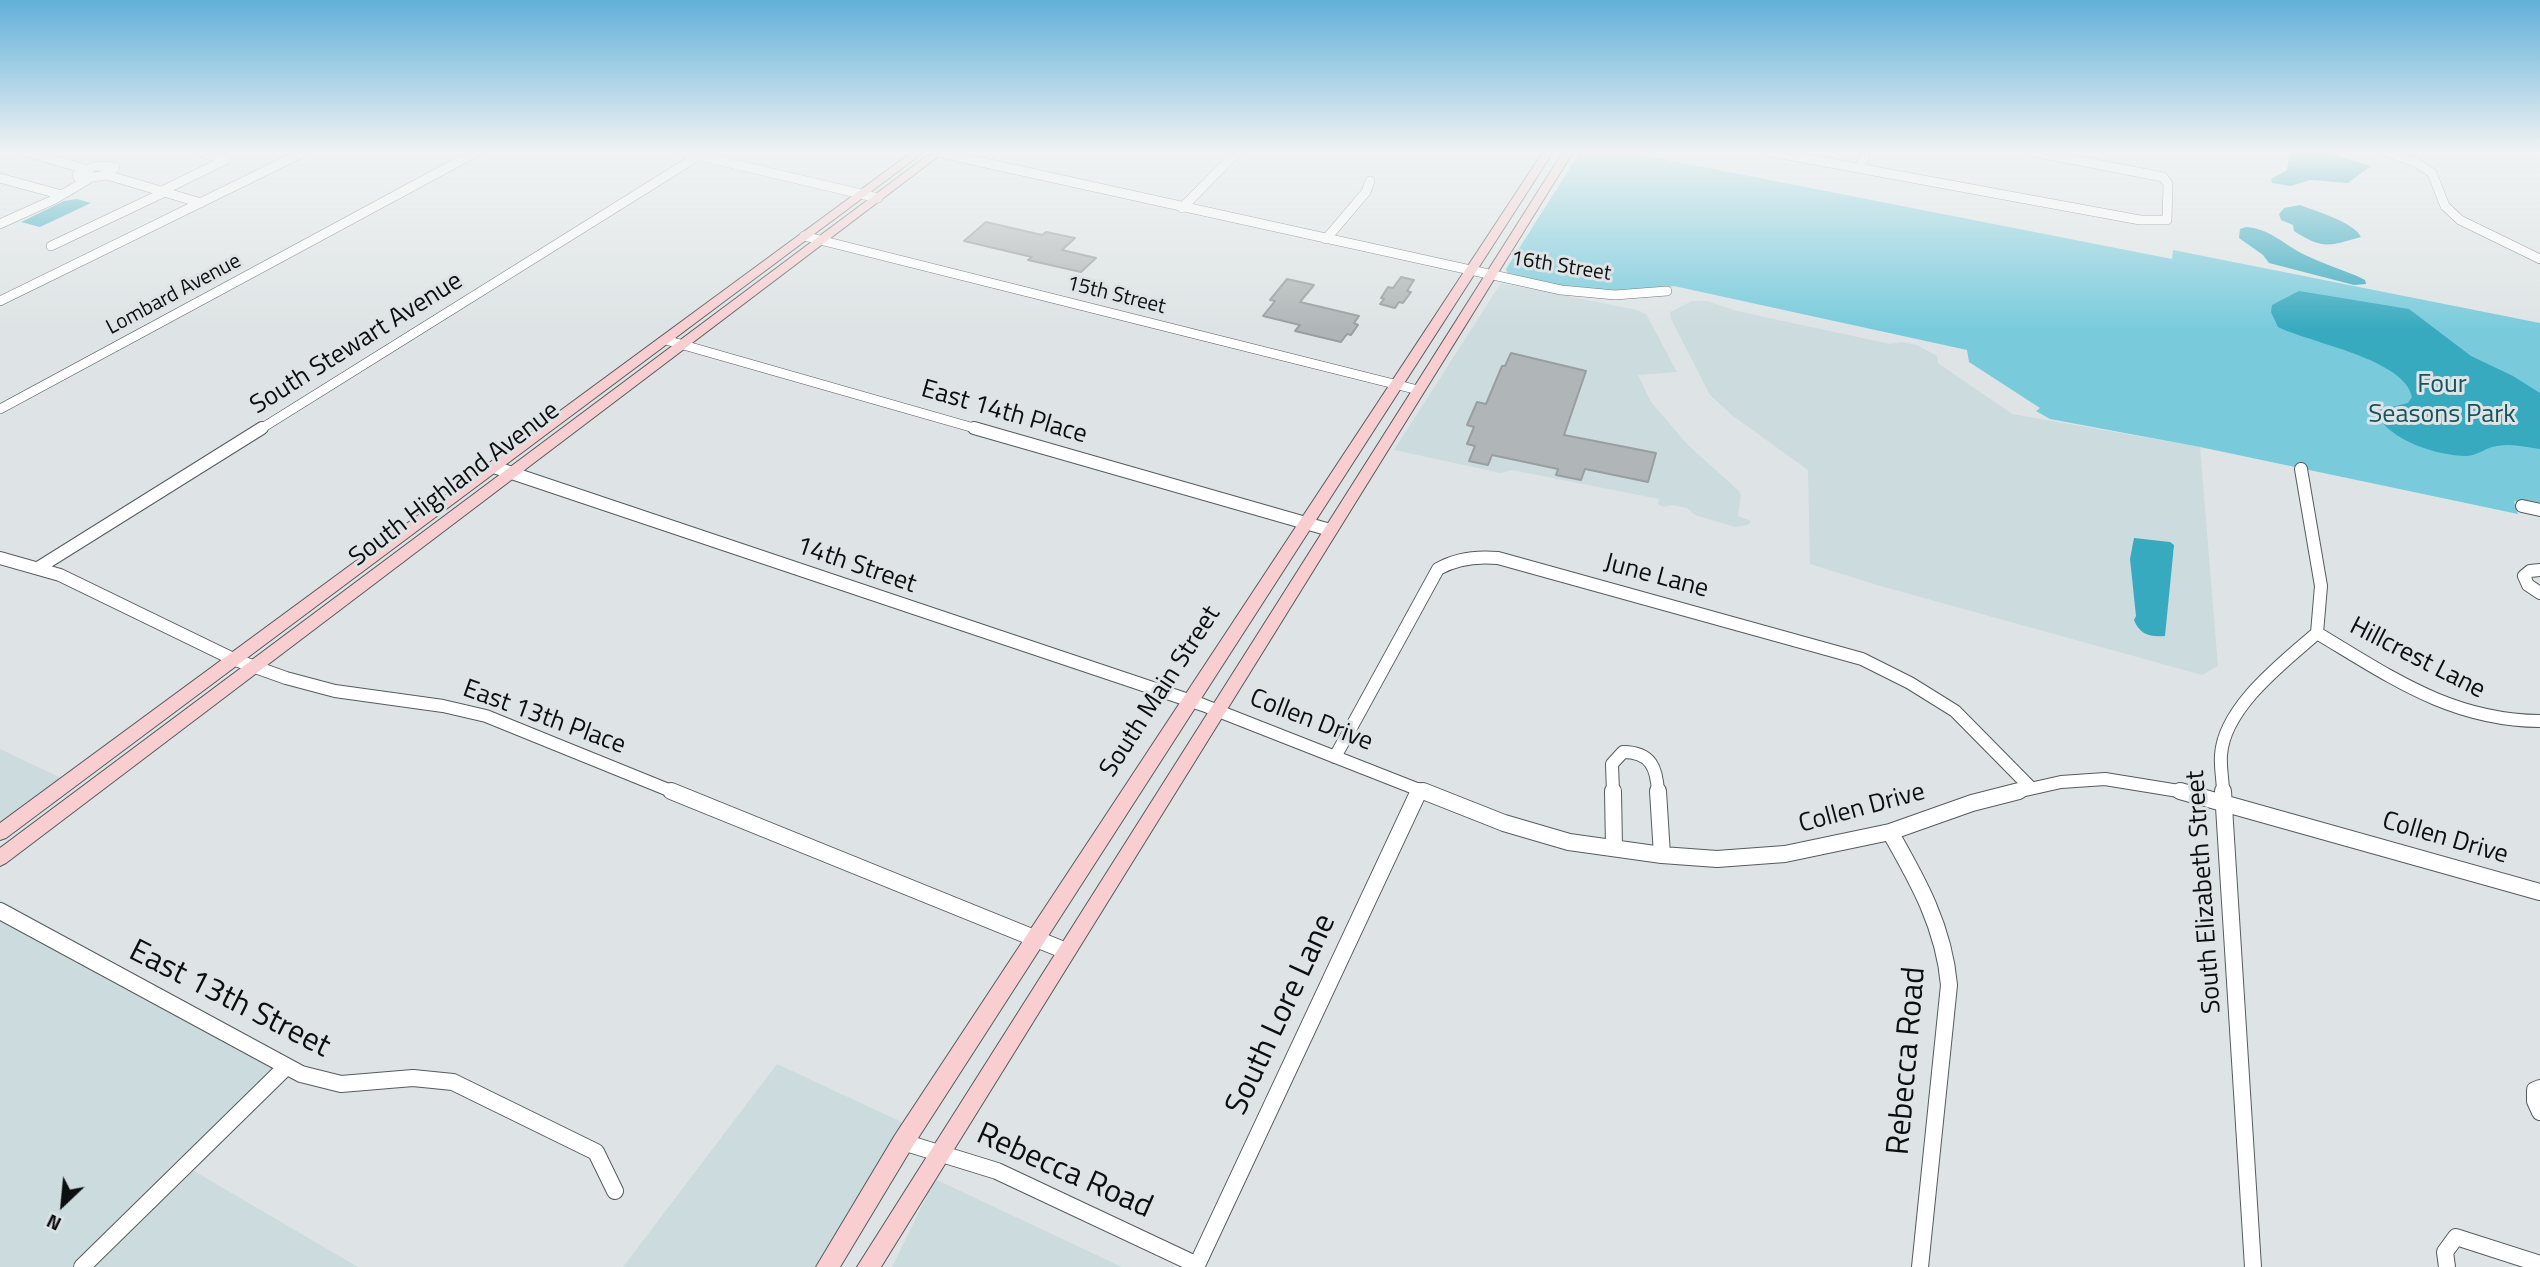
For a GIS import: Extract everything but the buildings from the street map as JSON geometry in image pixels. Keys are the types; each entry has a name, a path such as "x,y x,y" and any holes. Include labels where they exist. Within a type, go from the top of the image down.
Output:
{"street":[{"path":"0,224 28,211"},
{"path":"51,246 123,211"},
{"path":"0,301 184,211"},
{"name":"Lombard Avenue","path":"0,409 366,211"},
{"name":"South Stewart Avenue","path":"38,568 610,211"},
{"name":"South Highland Avenue","path":"0,834 838,211"},
{"name":"South Highland Avenue","path":"0,858 860,211"},
{"name":"16th Street","path":"1197,211 1588,294 1667,291"},
{"path":"1326,239 1350,211"},
{"name":"South Main Street","path":"868,1267 1066,951 1305,524 1509,211"},
{"name":"South Main Street","path":"827,1267 903,1142 1035,939 1330,530 1531,211"},
{"path":"2097,211 2158,222 2167,220 2169,211"},
{"path":"2451,211 2460,220 2540,259"},
{"name":"15th Street","path":"804,236 1418,390"},
{"name":"East 14th Place","path":"666,340 1330,530"},
{"name":"14th Street","path":"495,467 1203,706"},
{"path":"2301,469 2321,586 2321,612 2316,633"},
{"path":"2522,506 2540,510"},
{"name":"June Lane","path":"1335,757 1438,569 1461,558 1480,556 1498,558 1862,659 1910,682 1955,711 2031,788"},
{"name":"East 13th Place","path":"0,558 38,568 112,599 165,628 253,666 335,691 443,706 486,716 1066,951"},
{"path":"2540,570 2530,570 2524,576 2528,585 2540,593"},
{"name":"Hillcrest Lane","path":"2316,633 2451,707 2489,719 2510,722 2540,721"},
{"name":"South Elizabeth Street","path":"2253,1267 2222,743 2237,712 2257,684 2316,633"},
{"name":"Collen Drive","path":"1203,706 1544,835 1662,855 1717,859 1759,857 1824,848 1890,832 1972,803 2031,788 2105,779 2159,786 2224,802 2540,892"},
{"path":"1614,848 1612,764 1623,752 1634,751 1646,755 1654,762 1657,772 1662,855"},
{"name":"South Lore Lane","path":"1198,1265 1420,790"},
{"name":"Rebecca Road","path":"1890,832 1930,901 1945,946 1948,966 1949,985 1920,1267"},
{"name":"East 13th Street","path":"0,911 285,1068 316,1081 348,1084 411,1076 436,1077 453,1082 596,1152 615,1191"},
{"path":"82,1267 285,1068"},
{"path":"2540,1088 2535,1090 2535,1101 2540,1112"},
{"name":"Rebecca Road","path":"903,1142 941,1151 997,1171 1198,1265"},
{"path":"2447,1267 2445,1252 2456,1237 2540,1264"}],"shaded area":[{"path":"43,211 74,211 40,227 21,222"},
{"path":"2281,211 2317,211 2343,222 2361,237 2341,243 2320,244 2294,231 2293,225 2281,220 2279,214"},
{"path":"2246,227 2270,234 2305,255 2365,280 2366,284 2354,285 2269,263 2263,255 2239,238 2240,229"},
{"path":"1501,283 1646,314 1677,372 1638,375 1651,402 1688,445 1738,490 1741,495 1738,516 1751,521 1748,525 1735,527 1695,515 1687,508 1672,505 1663,507 1658,504 1659,499 1512,470 1501,473 1394,450"},
{"path":"2299,291 2409,309 2471,356 2513,376 2540,393 2540,449 2502,445 2470,456 2455,455 2428,450 2391,431 2376,413 2408,403 2412,397 2406,384 2393,372 2375,362 2278,327 2271,312 2272,305"},
{"path":"1692,301 1707,301 1737,311 1890,344 1902,342 1917,345 1937,356 1938,363 2012,414 2200,447 2218,666 2202,675 1810,564 1808,470 1733,416 1710,395 1671,319 1670,312"},
{"path":"2134,538 2170,542 2174,545 2165,636 2146,634 2134,620 2136,616 2130,559"},
{"path":"0,749 61,778 0,823"},
{"path":"0,900 297,1067 194,1171 358,1267 0,1267"},
{"path":"777,1064 906,1124 815,1267 623,1267"},
{"path":"935,1179 1122,1267 892,1267"}],"green space":[{"name":"Four Seasons Park","path":"1543,211 1928,211 2172,259 2173,250 2540,323 2540,507 2514,501 2518,514 2200,447 2050,419 2036,411 2040,408 1969,362 1967,350 1674,286 1640,291 1586,291 1508,275 1506,269"}]}
